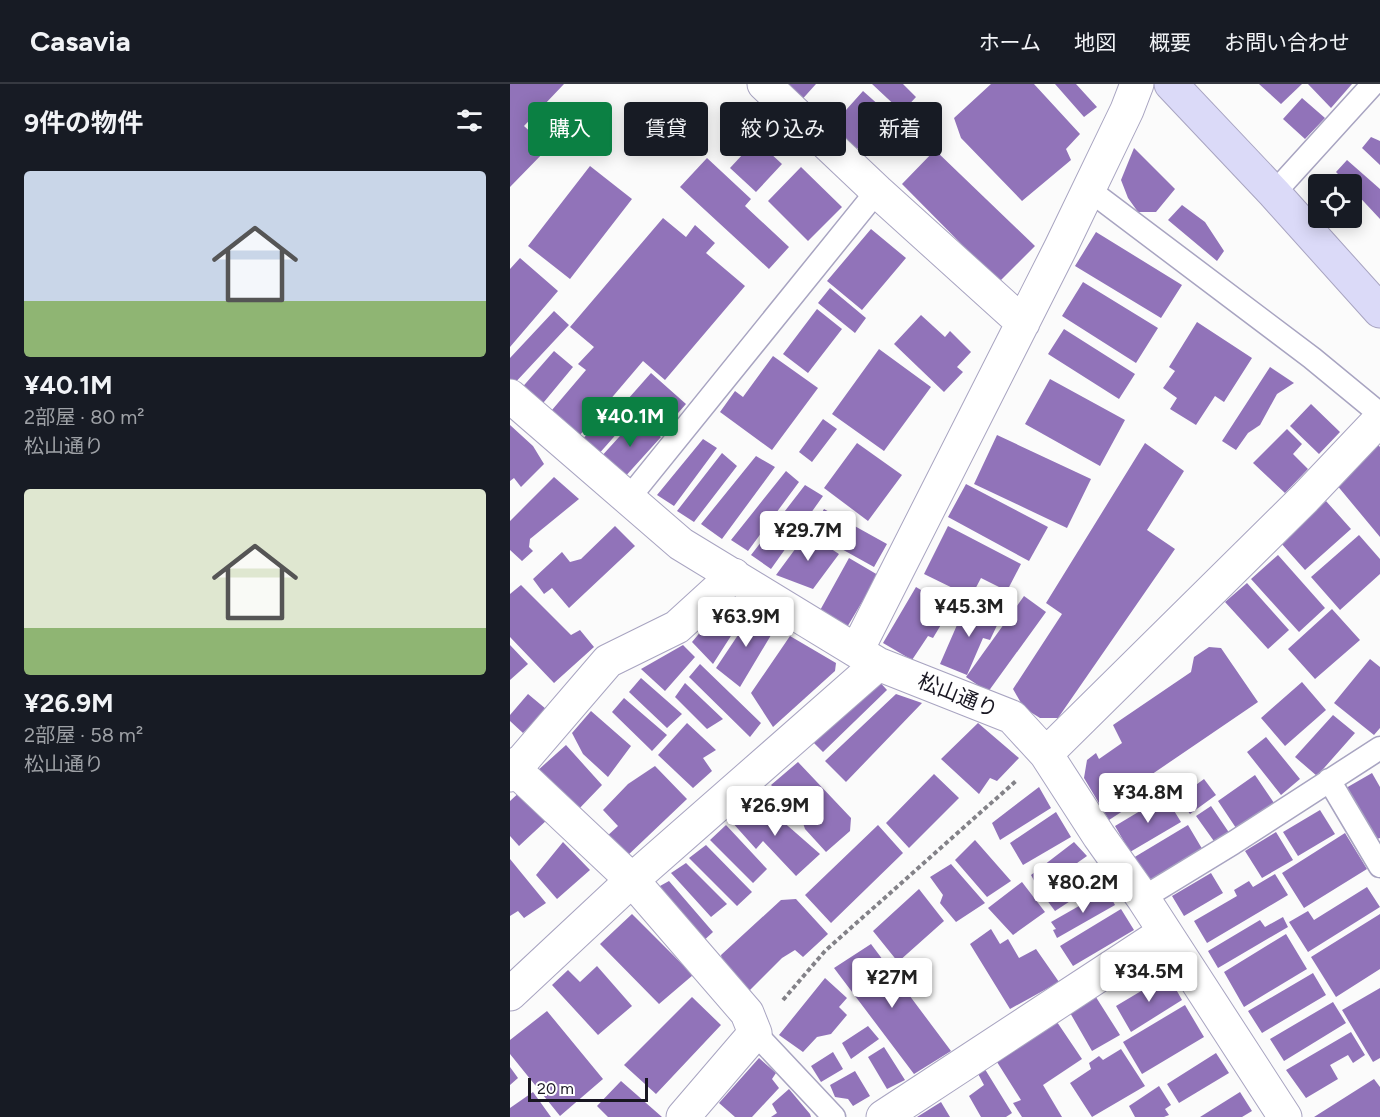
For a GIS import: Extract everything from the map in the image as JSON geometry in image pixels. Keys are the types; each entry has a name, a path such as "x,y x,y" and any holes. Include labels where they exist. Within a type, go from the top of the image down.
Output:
{"main road":[{"path":"1171,84 1274,193 1380,311"}],"street":[{"path":"764,84 877,191 1023,323"},
{"path":"510,994 867,657 1023,323 1127,110 1137,84"},
{"name":"松山通り","path":"510,396 681,544 867,657 1012,717 1046,754 1099,836 1143,898 1285,1117"},
{"path":"1046,754 1305,498 1380,419"},
{"path":"683,1117 755,1033 747,1013 632,880 512,770 608,661 677,627 734,575"},
{"path":"883,1117 1165,932"}],"lane":[{"path":"1274,193 1373,84"},
{"path":"1088,189 1312,358 1380,414"},
{"path":"628,499 877,191"},
{"path":"1143,898 1380,748"},
{"path":"1329,780 1380,866"},
{"path":"755,1033 834,1117"}],"path":[{"path":"755,1033 825,951 1046,754"}],"building":[{"path":"510,84 564,84 547,102 528,102 528,122 524,126 528,130 528,156 540,156 510,187"},
{"path":"777,84 816,84 800,102 796,102"},
{"path":"872,84 903,84 916,97 911,102 891,102"},
{"path":"991,84 1034,84 1080,134 1066,149 1071,160 1022,201 961,138 954,118"},
{"path":"1055,84 1076,84 1097,107 1084,117"},
{"path":"1259,84 1302,84 1281,104"},
{"path":"1308,84 1352,84 1331,108"},
{"path":"863,91 875,102 858,102 858,148 855,151 846,143 846,110"},
{"path":"1302,98 1325,118 1305,139 1283,119"},
{"path":"1371,137 1380,141 1380,165 1362,148"},
{"path":"1134,148 1175,189 1156,212 1138,212 1128,198 1121,180"},
{"path":"741,156 773,156 782,164 756,192 730,168"},
{"path":"929,156 941,156 1035,246 999,282 902,184"},
{"path":"707,158 751,199 745,206 789,247 769,269 680,187"},
{"path":"1347,160 1380,189 1380,219 1362,200 1362,174 1338,174 1336,172"},
{"path":"590,166 632,199 570,279 528,246"},
{"path":"801,167 842,207 808,241 768,201"},
{"path":"1182,205 1205,222 1224,251 1217,261 1168,220"},
{"path":"663,218 686,237 695,225 715,243 706,253 745,286 665,380 643,361 580,435 552,410 586,370 578,364 594,347 570,327"},
{"path":"871,229 906,258 862,310 827,281"},
{"path":"1096,232 1182,285 1161,318 1075,266"},
{"path":"520,258 558,291 510,347 510,269"},
{"path":"1083,282 1158,328 1136,363 1062,316"},
{"path":"830,288 866,318 855,333 818,303"},
{"path":"817,309 842,329 808,373 783,354"},
{"path":"554,311 569,325 512,386 510,385 510,358"},
{"path":"921,315 945,337 950,331 971,352 957,367 963,372 944,392 894,344"},
{"path":"1197,322 1252,358 1224,402 1215,396 1196,425 1170,409 1177,398 1163,388 1175,371 1169,367"},
{"path":"1064,329 1135,374 1119,399 1048,354"},
{"path":"879,349 931,387 884,451 832,414"},
{"path":"554,351 573,367 539,408 519,391"},
{"path":"773,356 818,388 772,450 720,412 735,391 743,397"},
{"path":"1270,367 1294,383 1277,394 1260,425 1248,433 1236,450 1222,441"},
{"path":"651,373 686,404 663,430 628,399"},
{"path":"1050,379 1125,420 1100,466 1025,424"},
{"path":"618,399 635,413 597,456 581,441"},
{"path":"1311,404 1340,432 1319,454 1290,426"},
{"path":"638,416 661,437 623,479 600,458"},
{"path":"823,419 837,429 812,462 799,452"},
{"path":"510,425 533,446 544,464 521,487 514,478 510,481"},
{"path":"1287,429 1302,444 1293,454 1308,469 1285,493 1253,463"},
{"path":"997,435 1091,479 1067,528 974,484"},
{"path":"703,439 717,448 674,506 657,495"},
{"path":"1375,441 1380,447 1380,537 1331,478"},
{"path":"857,443 902,475 868,521 824,488"},
{"path":"1145,443 1184,471 1147,530 1175,549 1058,718 1040,718 1024,708 1013,689 1062,614 1046,603"},
{"path":"722,453 737,466 694,522 677,511"},
{"path":"756,456 775,467 722,539 701,524"},
{"path":"786,471 799,482 748,551 731,540"},
{"path":"554,477 579,499 530,539 529,547 533,551 522,561 510,550 510,521"},
{"path":"966,484 1048,527 1029,561 948,517"},
{"path":"805,485 823,496 771,569 751,555"},
{"path":"1326,501 1351,529 1305,570 1280,542"},
{"path":"824,509 887,544 874,567 811,532"},
{"path":"615,526 635,546 569,608 552,588 544,594 533,579 562,552 570,562 581,559"},
{"path":"948,526 1021,564 1007,591 981,578 971,597 924,574"},
{"path":"807,533 839,554 813,589 776,575"},
{"path":"1359,535 1380,559 1380,574 1340,610 1311,577"},
{"path":"1278,555 1325,608 1299,632 1251,579"},
{"path":"849,558 878,575 846,629 818,614"},
{"path":"1247,583 1289,630 1268,649 1225,602"},
{"path":"521,585 571,635 580,630 594,647 554,683 510,637 510,594"},
{"path":"916,587 951,608 933,638 928,636 912,660 883,643"},
{"path":"1024,596 1046,612 988,692 966,677"},
{"path":"727,600 745,614 713,664 692,642"},
{"path":"967,602 1001,617 990,640 983,638 967,675 940,664"},
{"path":"1332,609 1360,640 1315,679 1288,649"},
{"path":"754,611 777,625 740,687 716,668"},
{"path":"790,636 836,663 835,671 773,727 751,693"},
{"path":"510,645 528,664 510,680"},
{"path":"683,645 695,657 665,691 641,669"},
{"path":"1209,647 1221,648 1258,702 1142,781 1152,792 1109,820 1084,778 1087,760 1096,753 1099,759 1122,743 1113,725 1191,672 1194,657"},
{"path":"1370,659 1380,667 1380,728 1374,735 1334,703"},
{"path":"700,664 761,723 750,737 689,677"},
{"path":"641,678 682,714 667,728 629,692"},
{"path":"877,679 887,690 823,752 813,742"},
{"path":"1302,682 1326,710 1285,746 1261,718"},
{"path":"685,683 723,719 707,729 675,697"},
{"path":"528,694 546,709 523,733 510,721 510,715"},
{"path":"896,694 922,703 846,782 825,761"},
{"path":"624,698 667,735 652,751 612,712"},
{"path":"591,711 631,746 608,777 583,754 572,733"},
{"path":"1333,715 1355,733 1317,776 1295,757"},
{"path":"687,723 716,750 703,758 712,771 693,788 658,755"},
{"path":"978,723 1019,758 997,781 990,778 979,794 941,759"},
{"path":"1266,737 1300,779 1281,795 1247,752"},
{"path":"566,745 602,785 575,813 536,772"},
{"path":"798,762 851,818 850,831 826,852 805,829 800,814 771,785"},
{"path":"655,766 687,799 626,857 605,838 618,826 603,810 628,784"},
{"path":"1372,773 1380,787 1380,838 1377,839 1346,788"},
{"path":"934,774 959,798 909,848 886,823"},
{"path":"1255,775 1274,803 1236,828 1218,801"},
{"path":"1204,779 1216,795 1190,814 1178,798"},
{"path":"1039,787 1051,808 1000,840 992,823"},
{"path":"522,790 548,819 519,846 510,836 510,801"},
{"path":"1165,796 1181,822 1130,852 1115,826"},
{"path":"757,799 820,854 796,876 763,841 756,849 731,821"},
{"path":"1211,806 1230,834 1216,844 1196,816"},
{"path":"1320,810 1335,834 1298,856 1283,832"},
{"path":"1056,812 1071,837 1023,865 1010,843"},
{"path":"726,825 767,869 753,883 710,840"},
{"path":"878,825 903,853 831,923 805,895"},
{"path":"1188,825 1204,852 1149,885 1133,858"},
{"path":"1276,832 1293,860 1262,878 1245,851"},
{"path":"1345,833 1367,869 1304,908 1282,873"},
{"path":"975,840 1011,881 987,897 955,860"},
{"path":"563,842 590,870 557,899 536,875"},
{"path":"1074,842 1087,856 1039,890 1031,875"},
{"path":"706,845 752,892 737,906 689,858"},
{"path":"510,859 546,903 524,918 518,911 510,916"},
{"path":"686,863 727,904 711,917 671,873"},
{"path":"951,864 985,903 956,922 940,903 943,895 930,877"},
{"path":"1092,865 1101,881 1055,911 1043,895"},
{"path":"1211,873 1223,893 1184,916 1172,896"},
{"path":"1275,874 1288,895 1207,943 1194,921 1237,896 1234,890 1249,881 1253,887"},
{"path":"669,881 713,932 700,944 651,891"},
{"path":"1022,882 1045,912 1013,935 988,908"},
{"path":"1367,887 1380,907 1308,952 1289,922 1308,911 1314,920"},
{"path":"919,889 944,921 898,962 873,931"},
{"path":"1107,890 1115,905 1057,938 1053,930 1056,929 1051,922"},
{"path":"796,899 828,934 803,957 795,950 782,958 748,992 723,966 721,955 781,900"},
{"path":"1121,909 1134,930 1073,966 1060,946"},
{"path":"632,914 693,975 659,1004 600,944"},
{"path":"1380,914 1380,969 1336,997 1311,957"},
{"path":"1283,917 1288,927 1218,968 1208,951 1260,920 1265,927"},
{"path":"991,929 1000,944 1008,939 1019,958 1036,949 1059,982 1010,1009 970,944"},
{"path":"1286,934 1307,969 1244,1007 1224,972"},
{"path":"871,944 951,1051 914,1074 834,968"},
{"path":"597,966 632,1006 598,1035 552,985 568,970 580,982"},
{"path":"1313,973 1326,995 1262,1033 1248,1011"},
{"path":"1168,975 1182,1000 1131,1032 1116,1006"},
{"path":"825,978 847,998 839,1007 847,1015 831,1034 817,1037 803,1052 779,1035"},
{"path":"1380,988 1380,1058 1373,1062 1342,1010"},
{"path":"1094,994 1120,1035 1092,1051 1069,1011"},
{"path":"692,997 721,1025 656,1094 624,1065"},
{"path":"1333,1002 1346,1023 1284,1061 1270,1039"},
{"path":"1185,1005 1204,1037 1142,1074 1123,1042"},
{"path":"547,1011 603,1079 560,1116 510,1054 510,1040"},
{"path":"1057,1022 1082,1059 1043,1085 1062,1117 1022,1117 1013,1103 1021,1100 997,1062"},
{"path":"868,1026 879,1039 851,1059 842,1043"},
{"path":"1351,1032 1365,1055 1353,1063 1348,1055 1330,1065 1338,1079 1306,1098 1286,1070"},
{"path":"884,1047 905,1080 887,1089 868,1057"},
{"path":"1121,1049 1145,1086 1092,1117 1070,1083 1091,1069 1089,1063 1099,1056 1103,1060"},
{"path":"833,1052 843,1069 821,1082 811,1066"},
{"path":"1216,1053 1229,1073 1179,1103 1167,1084"},
{"path":"759,1058 776,1073 772,1079 779,1088 752,1117 735,1117 719,1103"},
{"path":"983,1066 1012,1113 1006,1117 981,1117 969,1096 984,1085 976,1070"},
{"path":"510,1067 518,1078 510,1085"},
{"path":"855,1071 870,1096 853,1106 848,1099 835,1097 830,1085"},
{"path":"1374,1079 1380,1087 1380,1117 1314,1117"},
{"path":"621,1081 662,1117 608,1117 597,1106"},
{"path":"1159,1086 1171,1105 1165,1109 1169,1115 1135,1117 1129,1106"},
{"path":"789,1089 811,1117 771,1117 777,1113 772,1104"},
{"path":"533,1092 551,1117 510,1117 510,1108"},
{"path":"1240,1092 1252,1111 1242,1117 1200,1117"},
{"path":"941,1102 950,1117 917,1117"}]}
